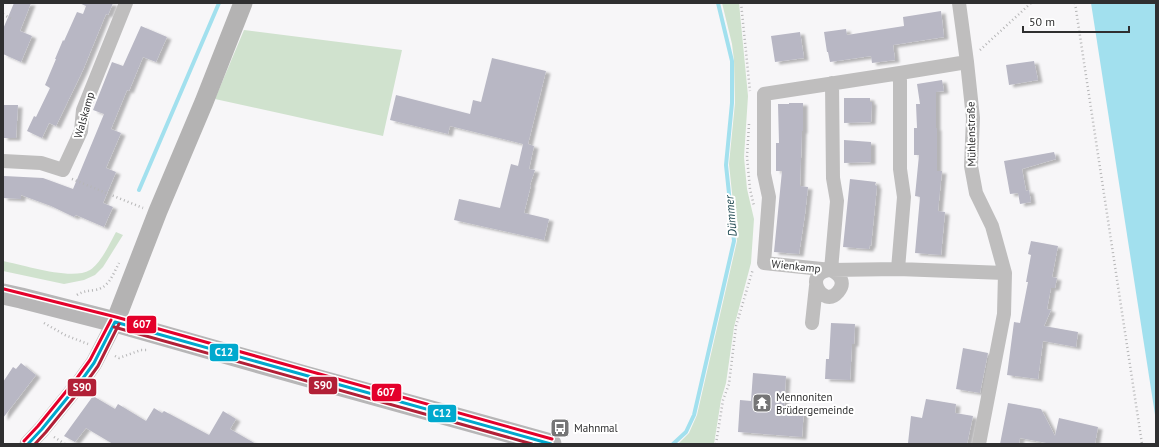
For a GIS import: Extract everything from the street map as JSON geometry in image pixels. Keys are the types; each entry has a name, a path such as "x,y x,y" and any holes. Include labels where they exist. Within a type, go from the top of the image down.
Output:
{"main road":[{"path":"115,322 158,211 204,102 243,3"},
{"path":"3,294 115,322 551,444"}],"street":[{"name":"Walskamp","path":"63,170 81,131 83,110 126,3"},
{"path":"959,3 967,62"},
{"name":"Wienkamp","path":"832,83 834,178 837,201 831,270 764,263 769,197 764,174 764,94 832,83 900,73 967,62"},
{"name":"Mühlenstraße","path":"967,62 973,118 971,166 976,193 992,226 1005,273 1004,314 979,444"},
{"path":"898,269 904,196 900,169 900,73"},
{"path":"3,161 40,162 63,170"},
{"path":"831,270 840,276 842,285 836,294 826,296 818,290 816,281 818,276 826,270 898,269 1005,273"},
{"name":"Wienkamp","path":"812,323 816,286"},
{"path":"28,444 42,429 94,363 115,322"}],"path":[{"path":"742,3 750,96"},
{"path":"967,62 1031,3"},
{"path":"1075,3 1142,444"},
{"path":"3,14 13,20"},
{"path":"749,119 747,157 750,189 755,210"},
{"path":"63,170 74,180 146,209"},
{"path":"101,350 65,334 74,297 81,292 102,288 108,283 122,256"},
{"path":"716,444 723,400 729,384 736,326 754,263"}],"green space":[{"path":"722,3 739,3 748,96 744,157 747,189 754,219 751,263 734,327 726,383 721,400 714,444 678,444 689,433 697,415 737,241 729,164 735,103 734,60 732,44"},
{"path":"244,30 402,50 383,136 215,99"},
{"path":"116,232 123,235 103,267 95,275 84,280 64,284 3,271 3,261 35,269 60,273 82,273 90,270 98,263"}],"water":[{"path":"1091,3 1156,3 1156,421"}],"building":[{"path":"14,3 31,3 20,31 32,36 21,62 3,54 3,29"},
{"path":"79,3 113,3 108,15 106,14 83,70 56,126 49,123 42,138 27,131 34,116 36,117 50,88 45,85 63,40 64,41 77,12 83,14 86,6"},
{"path":"941,11 944,37 893,45 895,60 872,63 871,56 830,62 824,32 846,29 847,35 904,26 903,17"},
{"path":"141,26 167,37 156,62 143,57 129,91 127,90 111,129 121,133 106,168 116,172 103,203 113,207 104,227 76,215 74,217 51,206 21,195 21,199 3,198 4,176 43,178 73,189 104,114 93,110 112,62 123,66"},
{"path":"800,32 804,58 775,62 771,36"},
{"path":"492,58 546,71 528,144 534,146 529,169 535,170 524,213 549,219 544,240 454,220 459,199 500,208 511,164 518,166 523,144 450,126 448,134 390,120 396,95 470,114 473,100 481,102"},
{"path":"1034,61 1038,80 1009,85 1006,65"},
{"path":"942,80 944,91 936,92 937,171 942,171 938,211 945,212 941,255 915,253 920,197 915,196 919,155 914,155 914,128 917,128 916,104 920,104 917,84"},
{"path":"844,98 870,98 870,102 872,102 871,122 844,123"},
{"path":"803,103 800,186 808,187 799,254 774,252 782,171 776,171 776,143 779,143 778,104"},
{"path":"3,105 18,105 16,138 3,138"},
{"path":"844,140 871,142 871,162 844,163"},
{"path":"1054,152 1056,159 1022,169 1026,191 1029,190 1031,202 1020,204 1018,193 1010,194 1004,161"},
{"path":"850,179 876,182 875,185 877,186 871,246 870,245 869,249 843,247"},
{"path":"1031,241 1058,246 1052,277 1057,278 1055,288 1051,288 1047,309 1051,310 1044,326 1078,332 1076,347 1043,341 1038,379 1007,375 1014,322 1020,323 1028,282 1026,282 1031,255 1028,254"},
{"path":"831,323 855,324 854,344 852,344 850,380 825,379 826,359 829,359"},
{"path":"963,348 988,353 980,393 956,389"},
{"path":"21,363 36,375 3,418 3,382 13,367 16,369"},
{"name":"Mennoniten Brüdergemeinde","path":"753,373 786,376 784,406 804,408 802,437 738,432 740,400 751,401"},
{"path":"93,396 115,409 118,404 146,421 154,408 162,413 164,411 209,435 223,411 236,419 230,429 256,444 113,444 86,428 75,442 64,436"},
{"path":"926,399 956,404 955,413 973,416 967,444 908,443 911,416 922,418"},
{"path":"1008,403 1041,409 1055,436 1059,418 1098,427 1095,444 1052,444 1020,438 1019,444 1000,444"}],"waterway":[{"path":"139,190 219,3"},
{"name":"Dümmer","path":"673,444 686,432 694,415 734,241 726,165 732,103 732,61 718,3"}],"transit line":[{"name":"607","path":"4,289 116,317 552,439"},
{"name":"607","path":"24,441 38,426 90,360 111,320"},
{"name":"C12","path":"115,322 551,444"},
{"name":"C12","path":"28,444 42,429 94,363 115,322"},
{"name":"S90","path":"35,444 98,366 119,324"},
{"name":"S90","path":"114,327 532,444"}],"place":[{"name":"Mennoniten Brüdergemeinde","path":"762,403"},
{"name":"Mahnmal","path":"560,428"}]}
